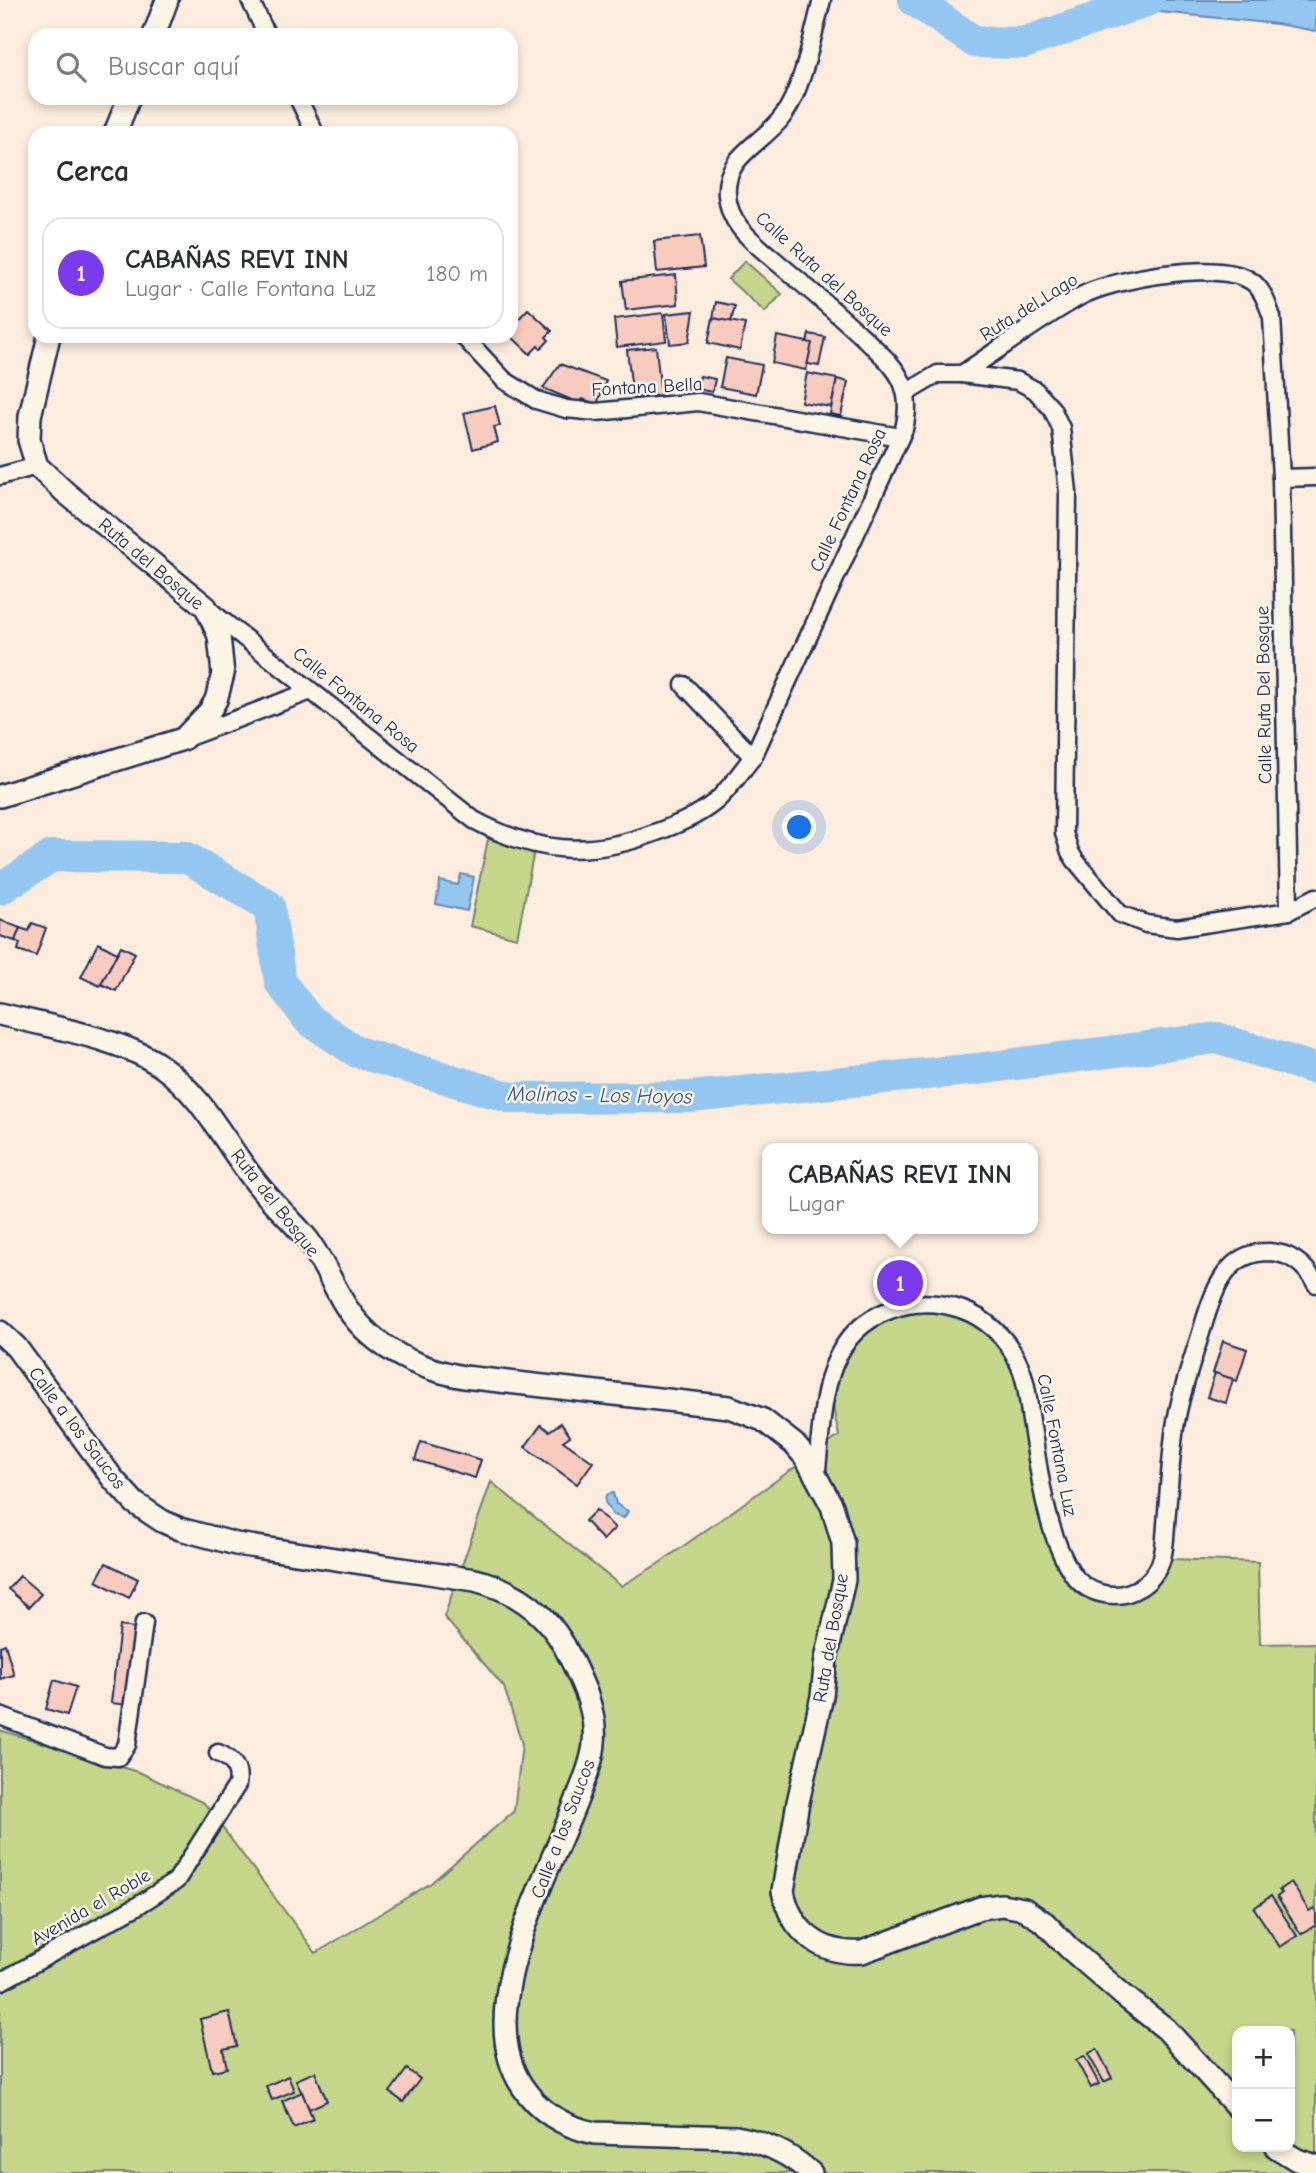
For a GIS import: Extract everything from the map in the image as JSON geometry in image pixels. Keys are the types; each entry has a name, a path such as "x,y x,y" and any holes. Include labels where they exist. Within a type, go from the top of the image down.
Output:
{"street":[{"path":"157,28 167,0"},
{"path":"250,0 264,28"},
{"name":"Calle Ruta del Bosque","path":"822,0 799,82 784,115 734,163 727,184 729,206 747,237 848,323 888,361 902,381 906,393"},
{"path":"118,126 126,105"},
{"path":"301,105 312,126"},
{"name":"Ruta del Lago","path":"962,374 1080,297 1104,286 1192,270 1238,275 1252,281 1265,296 1272,317 1281,478"},
{"path":"27,468 30,416 47,343"},
{"name":"Fontana Bella","path":"470,343 504,380 536,400 565,409 596,412 698,402 900,437"},
{"path":"906,393 938,374 1018,381 1035,390 1052,409 1061,429 1068,492 1065,832 1075,860 1120,914 1146,924 1177,928 1289,911 1316,897"},
{"name":"Calle Fontana Rosa","path":"206,607 474,820 516,840 558,849 616,846 689,820 717,800 753,757 900,437 906,417 906,393"},
{"path":"0,463 27,468"},
{"path":"0,476 27,468"},
{"name":"Ruta del Bosque","path":"0,796 183,739 209,712 216,700 223,674 219,636 206,607 60,488 27,468"},
{"path":"1281,478 1316,477"},
{"name":"Calle Ruta Del Bosque","path":"1281,478 1289,911"},
{"path":"684,685 753,757"},
{"path":"183,739 311,691"},
{"name":"Ruta del Bosque","path":"0,1014 120,1045 147,1057 173,1074 195,1098 257,1185 307,1240 357,1323 389,1350 425,1368 464,1377 711,1404 747,1413 781,1431 806,1458 832,1506 843,1543 844,1571 783,1891 796,1926 826,1948 850,1952 873,1948 980,1908 1002,1905 1024,1909 1045,1923 1069,1948 1166,2029 1232,2102"},
{"name":"Calle Fontana Luz","path":"816,1478 826,1383 831,1367 848,1340 872,1318 902,1306 935,1303 964,1310 978,1317 1001,1336 1018,1362 1027,1391 1050,1522 1070,1570 1076,1579 1094,1591 1115,1595 1135,1590 1152,1577 1162,1558 1173,1441 1182,1388 1222,1279 1238,1261 1260,1252 1272,1252 1294,1259 1311,1275 1316,1284"},
{"name":"Calle a los Saucos","path":"0,1332 20,1353 113,1479 135,1503 162,1521 180,1529 236,1544 475,1580 512,1594 543,1616 564,1644 583,1683 592,1713 594,1745 569,1823 517,1947 504,2020 507,2052 512,2068 529,2097 540,2108 552,2117 580,2130 595,2133 736,2137 753,2140 785,2153 811,2173"},
{"path":"0,1716 109,1758 122,1754 127,1745 144,1623"},
{"name":"Avenida el Roble","path":"0,1982 117,1918 176,1881 237,1785 235,1766 231,1760 218,1753"},
{"path":"1284,2152 1297,2160 1316,2166"}],"green space":[{"path":"745,261 782,294 765,312 728,279"},
{"path":"488,839 534,851 517,938 470,926"},
{"path":"920,1309 949,1311 987,1329 1012,1363 1064,1572 1116,1601 1170,1559 1258,1562 1260,1644 1316,1643 1316,2173 0,2173 0,1730 141,1773 204,1803 316,1953 431,1883 514,1811 522,1744 504,1687 444,1617 491,1482 621,1586 658,1564 839,1436 833,1404 842,1364 866,1332 892,1316"}],"water":[{"path":"1152,0 1316,0 1316,31 1277,24 1160,12"},
{"path":"461,874 474,877 467,911 436,904 440,881 458,885"},
{"path":"613,1493 616,1504 628,1511 624,1518 613,1515 605,1502 606,1495"}],"building":[{"path":"700,236 704,267 657,272 654,241"},
{"path":"676,275 678,304 626,310 622,281"},
{"path":"716,302 735,306 731,322 713,318"},
{"path":"528,309 552,331 546,337 549,340 541,349 538,346 530,354 518,343 518,320"},
{"path":"694,311 689,342 670,344 666,314"},
{"path":"663,313 666,341 617,347 614,319"},
{"path":"713,318 745,324 740,350 708,343"},
{"path":"809,334 825,337 819,366 803,363"},
{"path":"777,336 812,343 806,370 772,363"},
{"path":"656,347 661,395 633,398 627,350"},
{"path":"726,358 762,365 756,394 720,387"},
{"path":"560,364 606,381 597,404 582,399 579,403 543,388"},
{"path":"807,373 837,379 831,407 801,402"},
{"path":"700,376 715,379 712,392 697,389"},
{"path":"837,379 848,382 841,416 830,414"},
{"path":"495,406 500,426 494,427 498,442 473,449 464,413"},
{"path":"0,920 20,928 15,941 0,936"},
{"path":"32,923 46,928 36,956 18,950 20,943 15,941 20,928 29,931"},
{"path":"98,943 117,953 100,986 81,977"},
{"path":"121,946 135,953 116,991 101,984"},
{"path":"907,1271 911,1291 892,1295 888,1275"},
{"path":"1223,1341 1247,1349 1237,1381 1213,1373"},
{"path":"1215,1373 1233,1379 1226,1403 1207,1397"},
{"path":"561,1423 570,1436 563,1441 593,1462 577,1484 525,1447 541,1425 549,1431"},
{"path":"421,1442 481,1460 475,1478 415,1460"},
{"path":"596,1510 615,1528 603,1540 585,1521"},
{"path":"106,1563 138,1579 129,1598 96,1581"},
{"path":"20,1576 41,1594 29,1607 8,1589"},
{"path":"120,1626 136,1628 127,1705 111,1703"},
{"path":"5,1644 14,1675 0,1679 0,1646"},
{"path":"54,1680 76,1687 67,1715 46,1709"},
{"path":"1291,1882 1309,1911 1314,1908 1316,1912 1316,1925 1301,1934 1277,1897 1282,1893 1279,1890"},
{"path":"1271,1896 1297,1936 1280,1947 1254,1908"},
{"path":"229,2012 237,2046 223,2049 227,2068 212,2071 200,2019"},
{"path":"1097,2049 1112,2078 1104,2082 1088,2054"},
{"path":"1084,2056 1099,2084 1091,2088 1076,2060"},
{"path":"407,2069 420,2079 403,2102 390,2092"},
{"path":"315,2072 327,2101 309,2109 296,2080"},
{"path":"288,2076 294,2091 272,2100 266,2086"},
{"path":"302,2092 313,2119 294,2128 282,2101"}],"waterway":[{"path":"914,0 975,42 1023,43 1149,0"},
{"name":"Molinos - Los Hoyos","path":"0,889 52,856 186,857 269,906 280,982 309,1020 357,1052 512,1098 690,1097 977,1069 1217,1038 1316,1068"}],"place":[{"name":"CABAÑAS REVI INN","path":"900,1283"}]}
